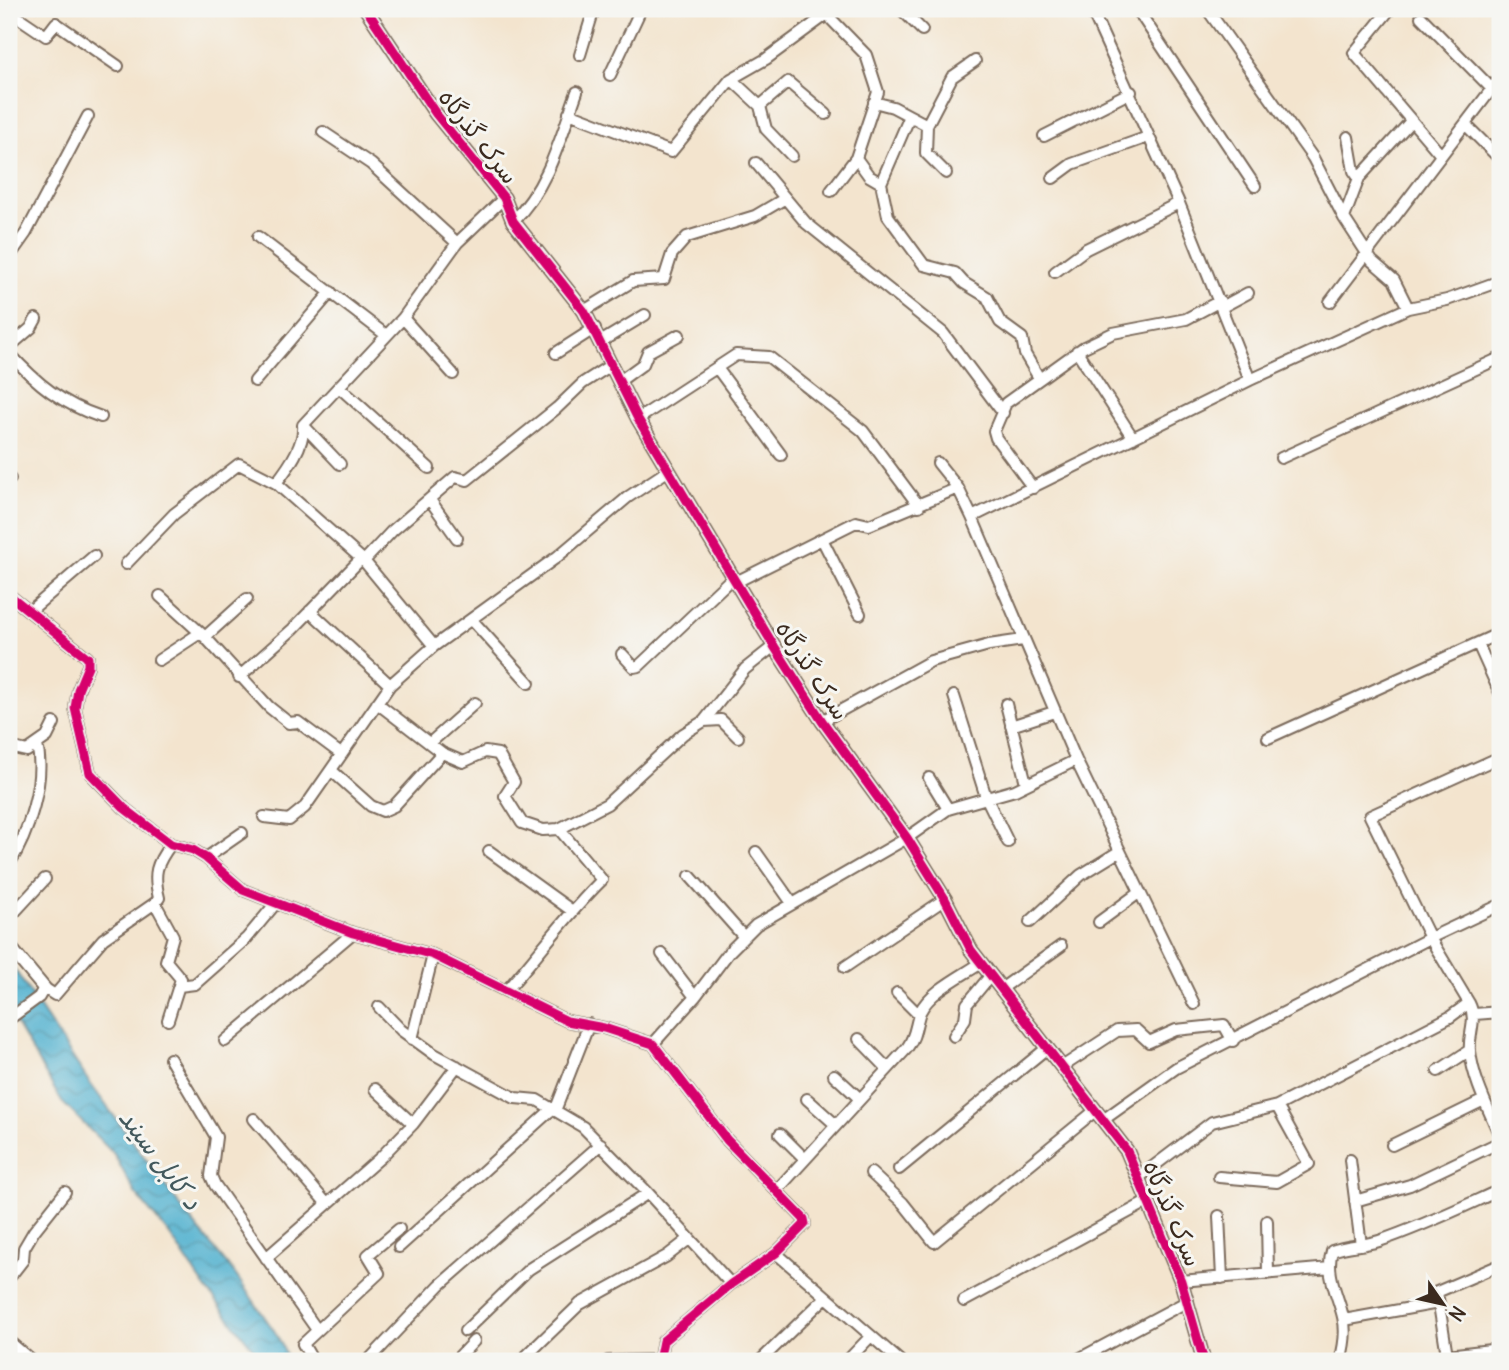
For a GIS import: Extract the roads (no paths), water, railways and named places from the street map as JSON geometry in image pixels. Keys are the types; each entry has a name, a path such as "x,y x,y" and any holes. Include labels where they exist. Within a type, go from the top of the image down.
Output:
{"main road":[{"path":"9,1344 29,1361"}],"street":[{"name":"سرک گذرگاه","path":"366,9 436,114 504,198 513,221 584,311 621,380 638,419 775,646 822,721 908,838 981,963 1127,1151 1181,1281 1204,1361"},
{"path":"580,55 594,9"},
{"path":"610,75 641,9"},
{"path":"901,9 922,30"},
{"path":"1091,9 1179,203 1250,380"},
{"path":"1137,9 1255,186"},
{"path":"1207,9 1313,158 1344,218 1372,261 1394,280 1408,308"},
{"path":"1390,9 1354,53 1440,154"},
{"path":"569,113 671,152 731,79 766,59 831,10"},
{"path":"831,10 832,20 866,55 878,92 856,158 831,191"},
{"path":"9,11 46,36 56,23 118,66"},
{"path":"1421,17 1492,89"},
{"path":"946,173 926,152 927,125 951,77 975,61"},
{"path":"1330,302 1500,78"},
{"path":"731,79 760,106 766,129 792,156"},
{"path":"760,106 788,82 825,114"},
{"path":"513,221 532,203 577,92"},
{"path":"1044,136 1130,92"},
{"path":"874,102 893,107 927,125"},
{"path":"9,257 26,233 88,116"},
{"path":"910,116 881,183 888,216 924,265 930,269 951,270 989,299 1000,322 1022,338 1025,354 1039,378"},
{"path":"1344,218 1359,178 1411,121"},
{"path":"1465,124 1500,159"},
{"path":"323,132 371,164 457,243"},
{"path":"1053,178 1072,164 1148,136"},
{"path":"1348,137 1354,171 1359,178"},
{"path":"856,158 869,176 881,183"},
{"path":"756,163 806,223 943,333 1003,413"},
{"path":"303,425 403,318 457,243 504,198"},
{"path":"584,311 633,281 664,279 671,254 687,237 755,216 784,199"},
{"path":"1055,272 1086,249 1179,203"},
{"path":"258,237 386,335"},
{"path":"972,517 1250,380 1408,308 1447,300 1500,281"},
{"path":"255,381 331,292"},
{"path":"1033,488 996,438 994,431 1006,403 1077,351 1113,333 1186,319 1248,293"},
{"path":"601,341 645,315"},
{"path":"403,318 453,374"},
{"path":"9,347 31,328 36,319"},
{"path":"556,353 594,328"},
{"path":"621,380 643,364 648,352 679,335"},
{"path":"1077,351 1133,438"},
{"path":"9,353 59,400 102,417"},
{"path":"638,419 736,355 769,357 863,431 919,506"},
{"path":"1281,458 1500,358"},
{"path":"239,677 392,531 455,477 467,480 557,408 583,383 611,365"},
{"path":"717,368 781,455"},
{"path":"340,387 429,468"},
{"path":"303,425 340,464"},
{"path":"276,483 292,460 304,433 303,425"},
{"path":"938,463 958,488 972,517 1054,712 1194,1004"},
{"path":"126,565 174,514 239,464 276,483 362,561 434,646"},
{"path":"264,817 277,821 295,816 332,771 390,685 434,646 557,557 628,497 669,470"},
{"path":"622,654 634,667 639,666 735,579 856,522 869,525 958,488"},
{"path":"430,500 457,538"},
{"path":"822,539 860,614"},
{"path":"31,610 94,556"},
{"path":"9,595 31,610 89,662 78,690 75,708 90,773 124,808 171,844 193,850 206,858 243,890 353,933 433,955 567,1021 589,1024 653,1044 727,1140 804,1219 805,1224 776,1253 731,1284 663,1341 659,1361 608,1361"},
{"path":"160,596 202,635 239,677 289,723 298,722 341,754"},
{"path":"159,660 202,635 247,599"},
{"path":"310,611 390,685"},
{"path":"472,620 529,683"},
{"path":"1268,738 1500,633"},
{"path":"822,721 931,661 989,645 1023,640"},
{"path":"1478,644 1500,693"},
{"path":"377,703 442,753 463,762 485,752 498,754 514,782 505,796 522,823 543,830 559,830 607,804 684,734 704,721 745,669 775,646"},
{"path":"954,696 986,797 1008,842"},
{"path":"430,743 475,702"},
{"path":"1006,704 1026,783"},
{"path":"1012,726 1054,712"},
{"path":"704,721 721,720 737,737"},
{"path":"9,747 24,752 47,737 54,723"},
{"path":"9,864 23,843 33,802 40,757 37,745"},
{"path":"332,771 371,806 383,811 394,806 442,753"},
{"path":"1500,757 1370,816 1430,938 1475,1014 1470,1050 1484,1100 1500,1136"},
{"path":"653,1044 756,925 908,838 948,809 1015,790 1076,760"},
{"path":"929,778 948,809"},
{"path":"506,991 544,948 571,910 602,880 559,830"},
{"path":"206,858 242,833"},
{"path":"9,946 42,992 55,995 103,939 159,898 154,876 156,864 171,844"},
{"path":"489,851 571,910"},
{"path":"1030,922 1081,875 1120,851"},
{"path":"756,852 792,903"},
{"path":"690,876 744,937"},
{"path":"9,918 46,879"},
{"path":"1099,922 1140,892"},
{"path":"845,967 946,899"},
{"path":"155,903 173,936 166,961 181,979 168,1020"},
{"path":"179,986 195,984 247,938 276,903"},
{"path":"871,1173 903,1203 934,1241 1099,1115 1176,1068 1500,905"},
{"path":"225,1041 353,933"},
{"path":"1002,989 1061,946"},
{"path":"662,954 695,996"},
{"path":"412,1039 433,955"},
{"path":"777,1191 915,1037 919,1015 929,1001 981,963"},
{"path":"954,1036 965,1019 967,1004 991,975"},
{"path":"9,1019 42,992"},
{"path":"897,993 919,1015"},
{"path":"1138,1178 1212,1122 1277,1106 1450,1017 1469,1003"},
{"path":"379,1007 412,1039 457,1066 515,1098 537,1100 583,1127 649,1193 731,1284"},
{"path":"1475,1014 1500,1012"},
{"path":"399,1247 553,1110 589,1024"},
{"path":"1062,1067 1122,1030 1136,1030 1149,1042 1176,1030 1224,1025 1233,1041"},
{"path":"859,1039 887,1068"},
{"path":"899,1169 1047,1048"},
{"path":"1438,1071 1470,1050"},
{"path":"170,1059 216,1137 211,1176 215,1185 315,1327"},
{"path":"266,1258 413,1124 457,1066"},
{"path":"834,1075 860,1099"},
{"path":"375,1089 413,1124"},
{"path":"807,1099 836,1125"},
{"path":"1392,1144 1484,1100"},
{"path":"1219,1177 1277,1182 1309,1164 1277,1106"},
{"path":"254,1119 327,1204"},
{"path":"780,1134 806,1159"},
{"path":"1355,1202 1410,1185 1500,1142"},
{"path":"368,1361 440,1285 601,1144"},
{"path":"1350,1160 1361,1245"},
{"path":"1340,1361 1344,1345 1344,1320 1330,1268 1332,1251 1423,1226 1500,1190"},
{"path":"9,1278 23,1260 24,1248 34,1231 65,1192"},
{"path":"465,1331 529,1269 649,1193"},
{"path":"964,1301 1147,1202"},
{"path":"1219,1216 1222,1278"},
{"path":"1268,1221 1268,1274"},
{"path":"313,1361 303,1344 379,1273 369,1255 399,1229"},
{"path":"521,1361 580,1304 667,1256 689,1239"},
{"path":"776,1253 900,1361"},
{"path":"1500,1265 1437,1292 1447,1355 1500,1349"},
{"path":"1181,1281 1330,1268"},
{"path":"760,1361 825,1297"},
{"path":"1075,1361 1188,1301"},
{"path":"1344,1320 1433,1304"},
{"path":"847,1361 870,1337"},
{"path":"455,1361 474,1341"}],"water":[{"path":"9,961 89,1082 189,1218 235,1274 277,1335 289,1361 263,1361 205,1287 169,1234 135,1193 114,1154 62,1102 9,1012"}],"water label":[{"name":"د کابل سيند","path":"161,1159"}]}
